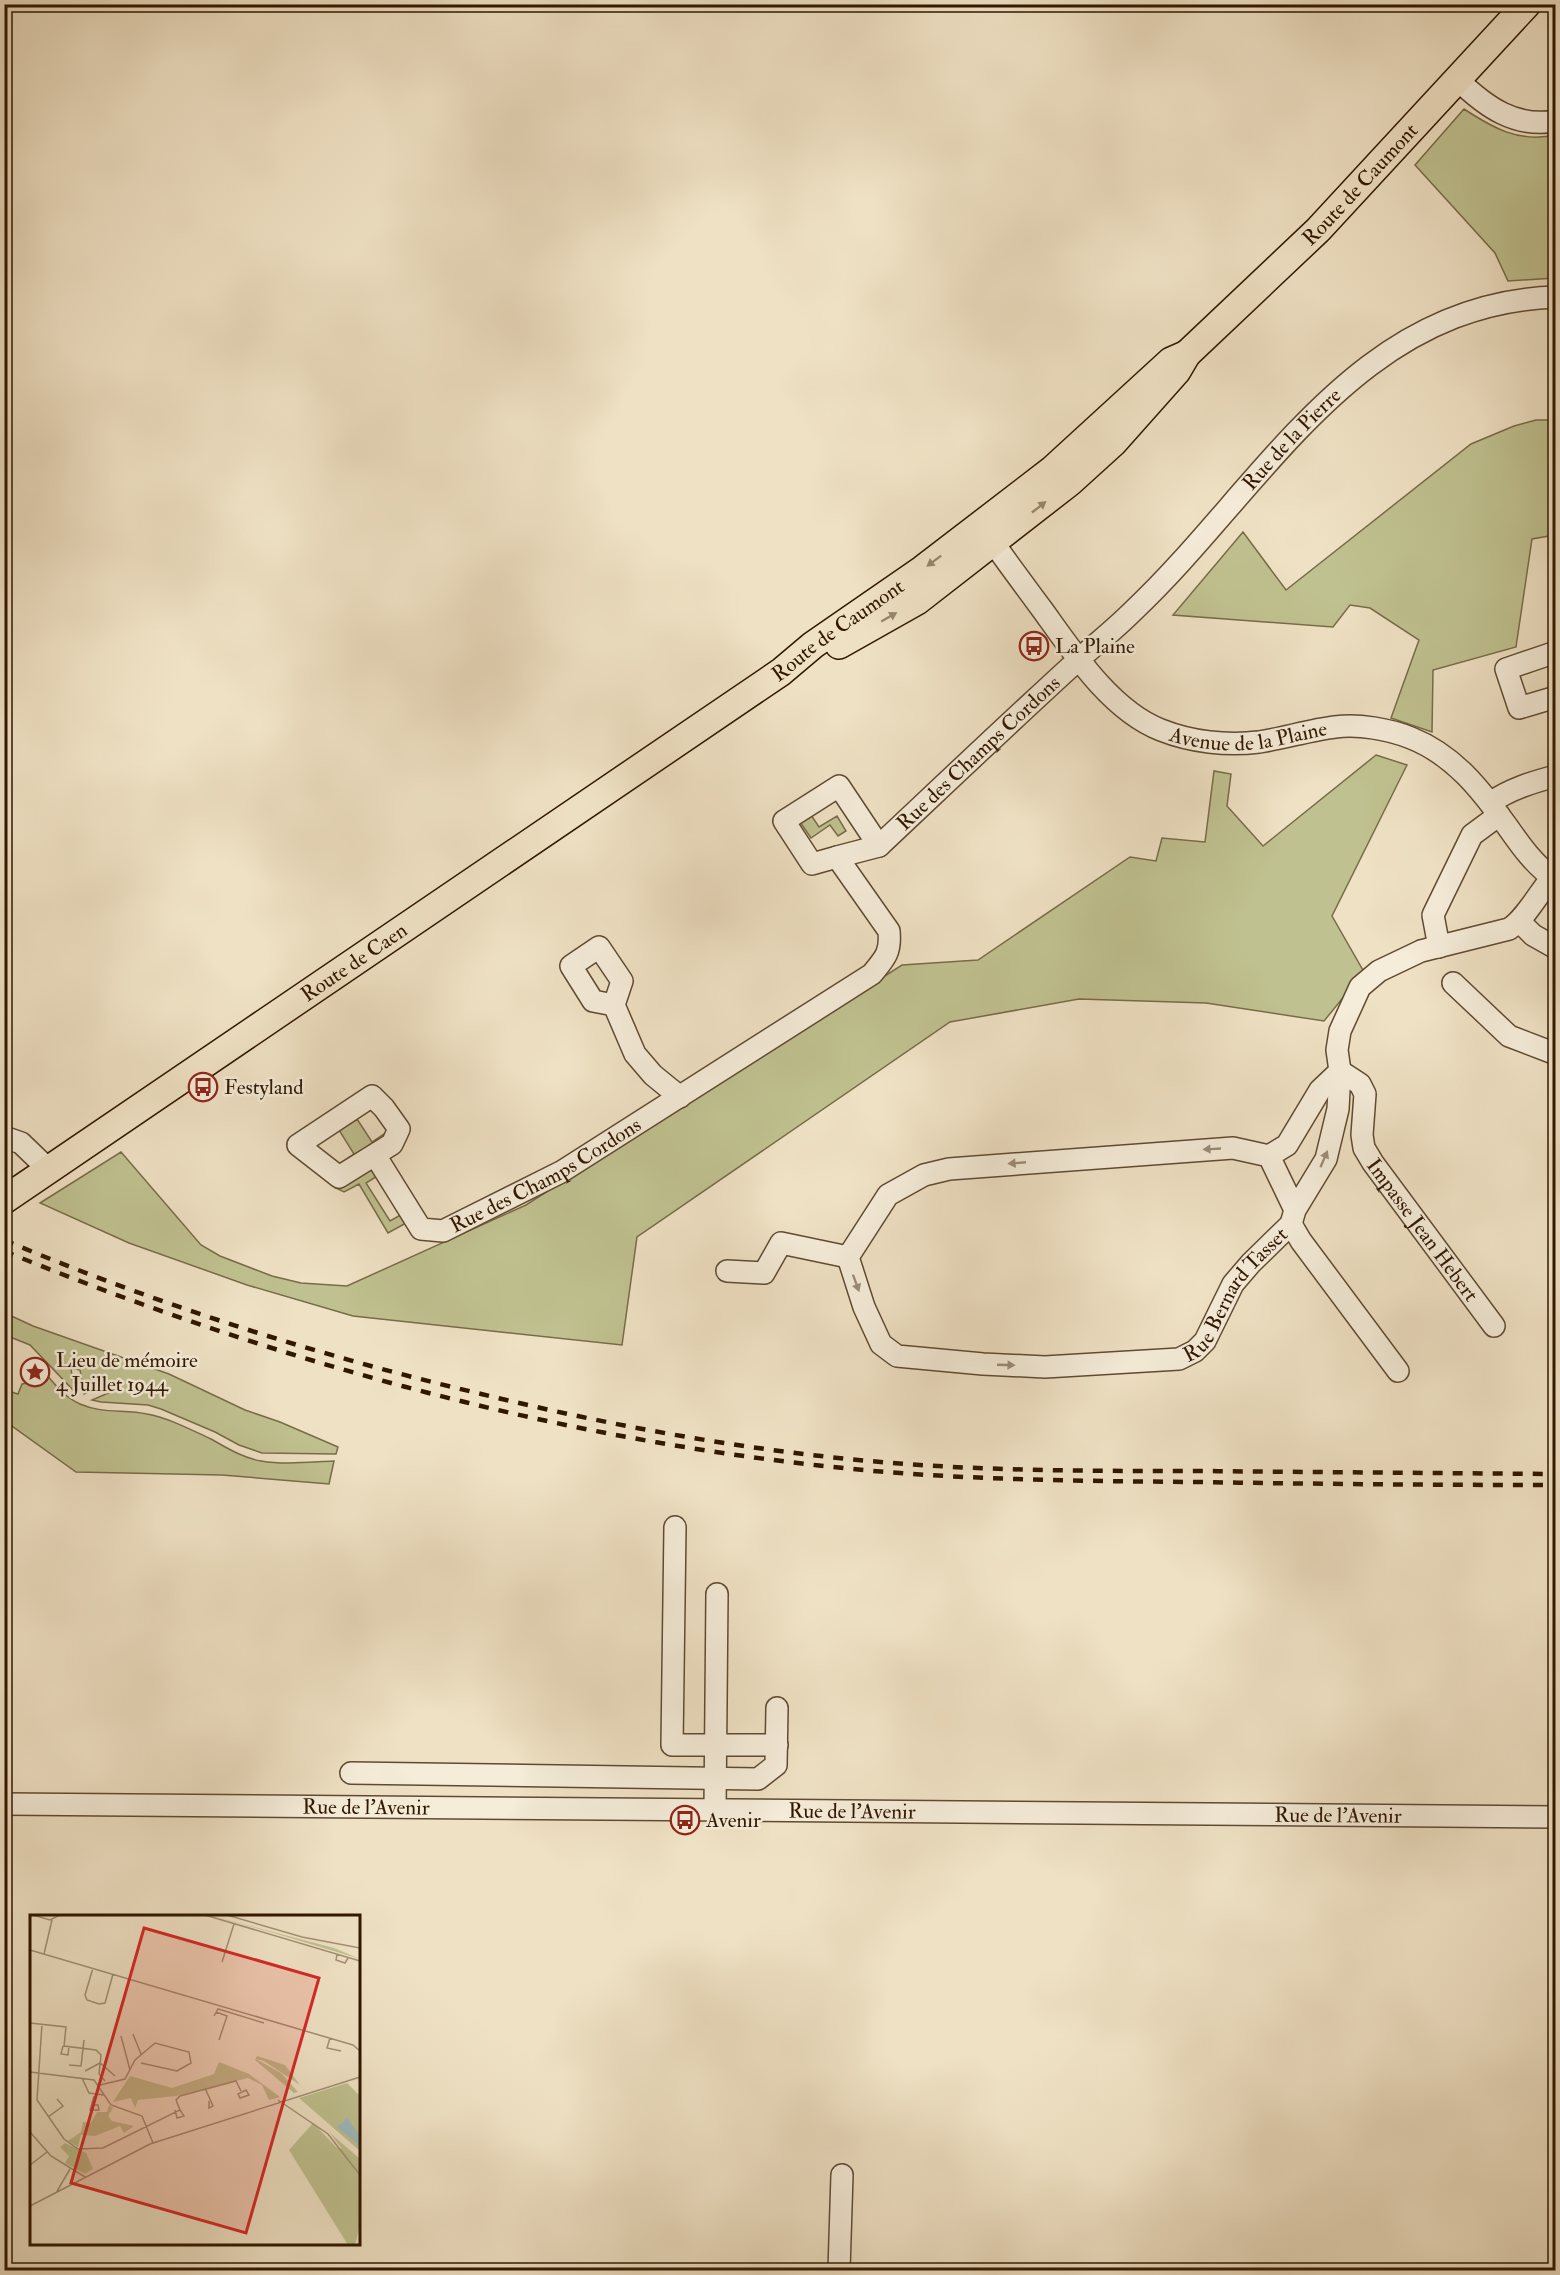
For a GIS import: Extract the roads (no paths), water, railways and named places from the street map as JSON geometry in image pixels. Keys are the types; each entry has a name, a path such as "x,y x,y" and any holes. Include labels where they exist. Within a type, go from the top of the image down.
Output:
{"main road":[{"name":"Route de Caumont","path":"703,726 781,672 813,645 923,569 987,534 1052,470 1171,361 1187,354 1318,230 1527,4"},
{"name":"Route de Caen","path":"4,1200 703,726"}],"street":[{"path":"1458,80 1479,100 1508,117 1536,123 1556,122"},
{"name":"Rue de la Pierre","path":"1078,660 1161,583 1211,529 1270,457 1300,426 1377,360 1436,324 1461,314 1522,298 1556,297"},
{"name":"Avenue de la Plaine","path":"987,534 1078,660 1117,701 1136,716 1160,730 1187,739 1217,743 1258,742 1335,727 1355,727 1396,733 1413,739 1442,754 1458,766 1495,809 1527,854 1551,871"},
{"path":"1556,652 1506,669 1519,708 1556,697"},
{"name":"Rue des Champs Cordons","path":"879,846 839,786 784,821 812,864 879,846 1078,660"},
{"path":"1439,947 1433,915 1472,835 1495,809 1501,795 1533,782 1556,776"},
{"name":"Rue des Champs Cordons","path":"375,1155 421,1229 443,1231 561,1172 872,974 891,946 889,932 837,857"},
{"path":"1398,1371 1301,1241 1293,1217 1326,1158 1338,1108 1340,1071 1337,1050 1340,1031 1360,987 1379,971 1421,951 1493,934 1520,922 1551,871"},
{"path":"1520,922 1533,935 1556,948"},
{"path":"1453,983 1509,1036 1556,1054"},
{"path":"614,1005 635,1054 654,1075 680,1097"},
{"path":"727,1271 764,1273 781,1243 848,1257 888,1195 924,1175 949,1168 1233,1148 1269,1156 1287,1145 1320,1090 1340,1071"},
{"name":"Impasse Jean Hebert","path":"1340,1071 1360,1084 1365,1094 1362,1135 1364,1148 1373,1163 1494,1326"},
{"path":"4,1137 21,1143 49,1170"},
{"name":"Rue Bernard Tasset","path":"848,1257 864,1307 881,1344 897,1356 1045,1367 1179,1359 1195,1351 1205,1341 1233,1284 1293,1217 1269,1156"},
{"path":"675,1527 672,1745 777,1745"},
{"path":"716,1809 717,1594"},
{"path":"351,1773 758,1779 776,1765 777,1708"},
{"name":"Rue de l'Avenir","path":"4,1804 1556,1817"},
{"path":"839,2271 842,2175"}],"railway":[{"path":"4,1240 177,1306 354,1361 473,1392 583,1417 751,1447 863,1460 989,1468 1093,1471 1556,1474"},
{"path":"4,1251 104,1290 307,1359 515,1414 620,1436 726,1454 924,1475 1015,1479 1556,1485"}],"place":[{"name":"La Plaine","path":"1034,646"},
{"name":"Festyland","path":"203,1087"},
{"name":"Lieu de mémoire 4 Juillet 1944","path":"35,1372"},
{"name":"Avenir","path":"685,1820"}]}
